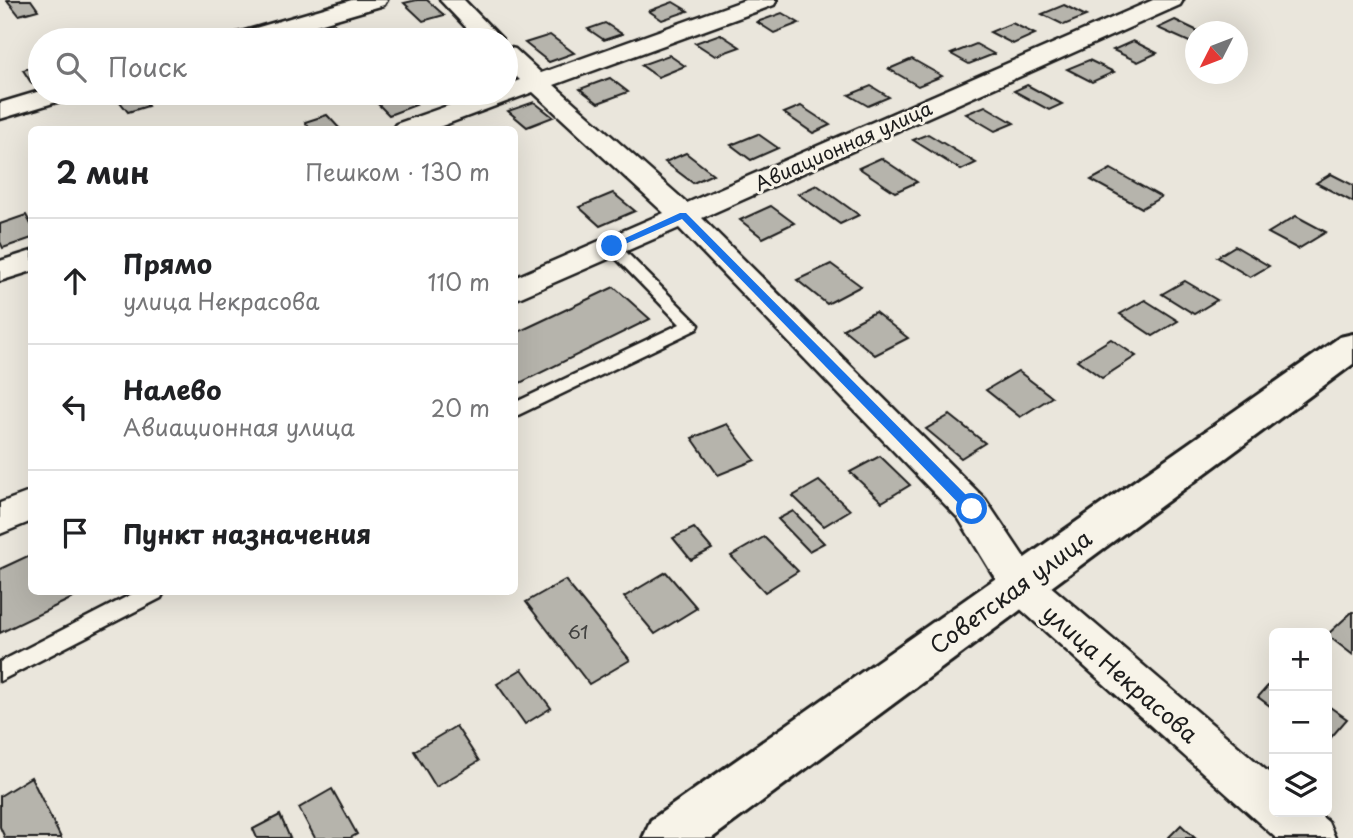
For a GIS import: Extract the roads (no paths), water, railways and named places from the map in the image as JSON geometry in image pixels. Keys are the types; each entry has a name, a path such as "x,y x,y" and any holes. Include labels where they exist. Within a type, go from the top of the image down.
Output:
{"main road":[{"name":"Советская улица","path":"669,838 1353,346"}],"street":[{"path":"280,28 376,0"},
{"path":"451,0 479,28"},
{"path":"518,90 766,0"},
{"name":"Авиационная улица","path":"518,288 1171,0"},
{"name":"улица Некрасова","path":"518,66 683,215 972,509 1020,584 1269,802"},
{"path":"0,111 28,103"},
{"path":"416,126 476,105"},
{"path":"0,271 28,261"},
{"path":"0,519 28,507"},
{"path":"1287,817 1311,838"}],"lane":[{"path":"518,409 691,325 612,246"},
{"path":"0,672 148,595"}]}
